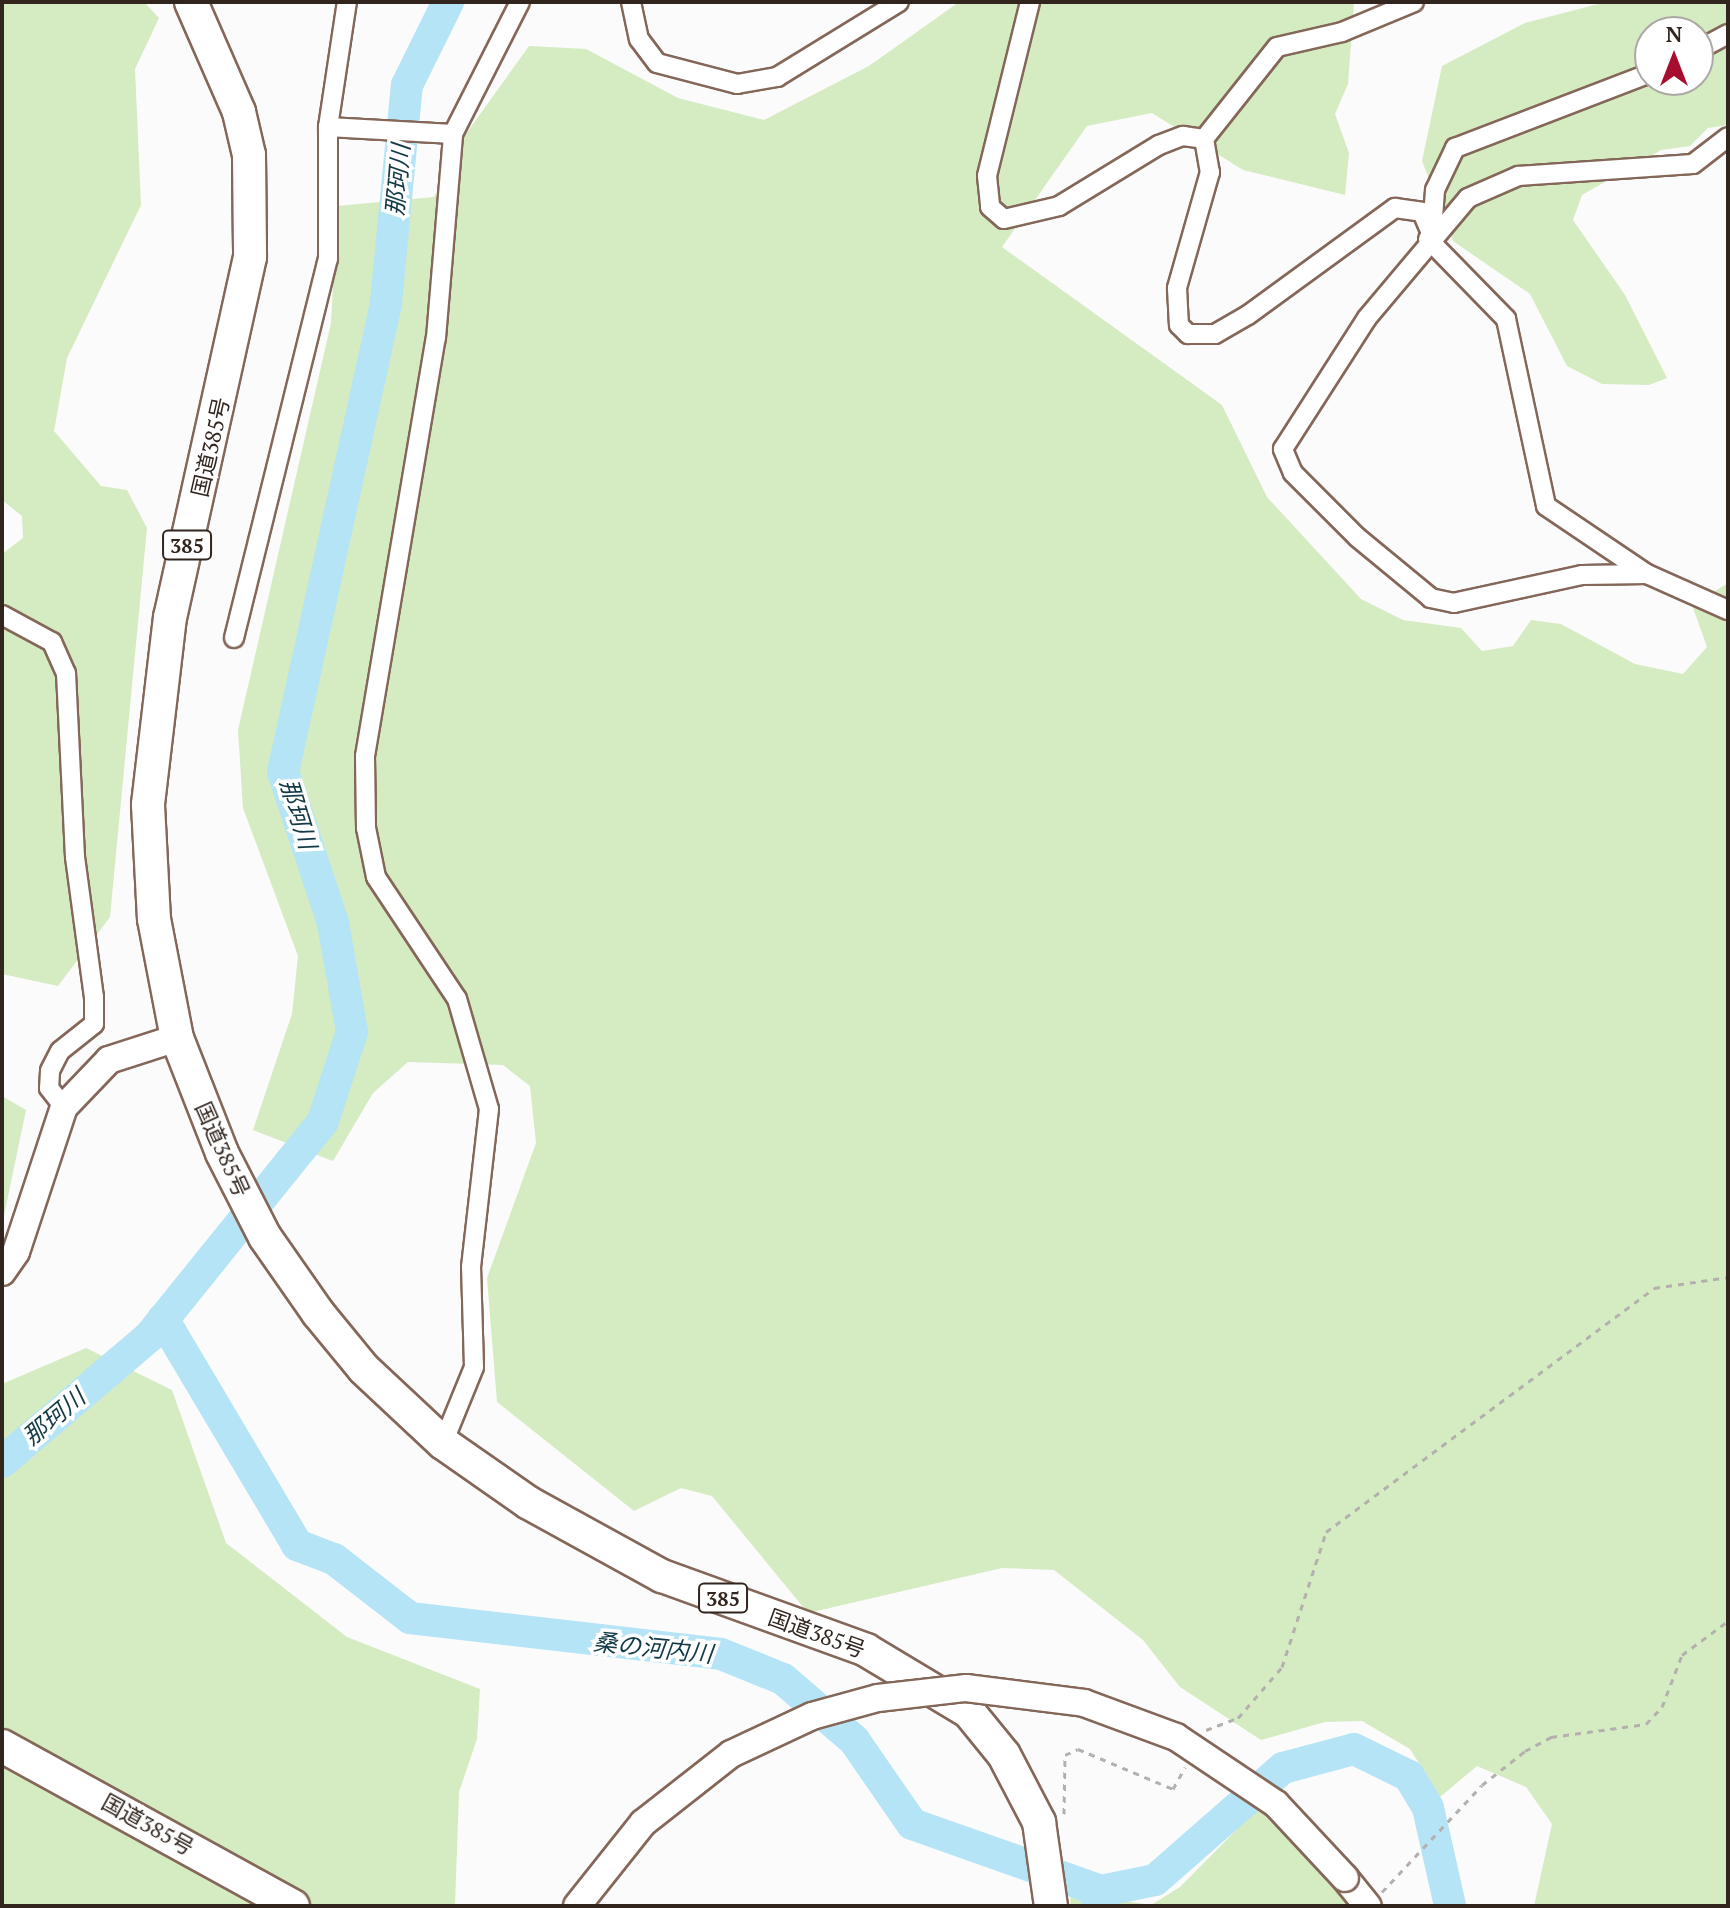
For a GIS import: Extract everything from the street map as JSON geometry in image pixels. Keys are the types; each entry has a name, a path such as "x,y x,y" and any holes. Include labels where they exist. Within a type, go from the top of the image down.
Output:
{"highway":[{"name":"国道385号","path":"191,2 239,112 251,219 245,295 170,617 150,760 154,919 177,1038 199,1096 265,1237 364,1369 443,1443 529,1503 662,1576 866,1650 919,1677 969,1712 1004,1755 1046,1848 1051,1902"},
{"name":"国道385号","path":"2,1746 293,1906"}],"main road":[{"path":"2,1272 16,1252 64,1107 109,1060 177,1038"},
{"path":"577,1906 643,1823 731,1754 812,1716 878,1698 966,1688 1084,1703 1176,1737 1276,1804 1368,1906"}],"street":[{"path":"234,638 328,259 328,127 347,2"},
{"path":"443,1443 474,1367 471,1267 489,1109 457,999 376,877 363,795 436,338 453,134 520,2"},
{"path":"631,2 639,39 657,63 737,84 777,77 899,2"},
{"path":"1030,2 987,176 990,207 1004,219 1059,206 1159,145 1204,139 1277,47 1342,32 1414,2"},
{"path":"1430,237 1435,190 1455,148 1634,79"},
{"path":"328,127 453,134"},
{"path":"1647,574 1582,575 1454,603 1431,598 1293,473 1283,449 1290,430 1430,237 1488,184 1693,164 1728,137"},
{"path":"1204,139 1210,172 1177,288 1179,325 1188,334 1215,334 1248,315 1395,208 1422,212 1430,237 1506,319 1546,506 1647,574 1728,610"},
{"path":"2,615 52,642 66,673 75,857 94,997 94,1024 60,1051 50,1071 49,1088 64,1107"}],"path":[{"path":"1197,1743 1202,1731 1238,1718 1282,1667 1326,1532 1654,1288 1728,1277"},
{"path":"1394,1882 1482,1785 1551,1737 1646,1724 1662,1707 1682,1655 1728,1621"},
{"path":"1064,1822 1065,1755 1092,1752 1117,1770 1173,1789 1191,1754"}],"green space":[{"path":"2,2 144,2 159,18 135,69 141,205 67,358 54,431 101,486 127,490 147,528 110,917 58,986 2,974 2,554 23,538 22,516 2,500"},
{"path":"959,2 1354,2 1348,84 1335,114 1349,153 1345,195 1243,170 1152,113 1087,126 1002,247 1222,405 1267,497 1361,599 1403,620 1461,628 1482,651 1513,646 1531,620 1561,624 1635,664 1683,674 1707,647 1692,605 1728,583 1728,1906 1534,1906 1552,1824 1526,1787 1477,1766 1440,1797 1410,1749 1362,1721 1325,1722 1261,1740 1180,1687 1143,1640 1054,1570 1002,1568 808,1613 712,1496 681,1488 634,1511 497,1402 487,1278 536,1143 530,1086 503,1065 408,1062 373,1093 333,1161 253,1130 292,1014 298,956 243,808 238,730 331,323 337,206 434,197 463,138 529,46 586,49 678,98 764,120 869,66"},
{"path":"1606,2 1728,2 1728,125 1708,128 1690,146 1661,150 1582,195 1573,220 1625,295 1667,378 1649,385 1602,384 1567,366 1530,294 1453,241 1422,161 1442,66 1525,23"},
{"path":"2,1096 26,1110 2,1225"},
{"path":"86,1348 172,1390 226,1543 347,1637 480,1689 477,1739 459,1792 455,1906 2,1906 2,1384"},
{"path":"1261,1805 1350,1906 1070,1906 1071,1893 1151,1905 1180,1887"}],"waterway":[{"name":"那珂川","path":"2,1462 149,1337 323,1121 352,1032 333,923 283,772 386,302 407,85 448,2"},
{"name":"桑の河内川","path":"163,1319 297,1545 334,1559 410,1618 721,1654 783,1679 854,1740 912,1824 1101,1891 1155,1880 1283,1768 1354,1749 1409,1776 1428,1808 1450,1906"},
{"path":"1075,1881 1085,1906"}]}
